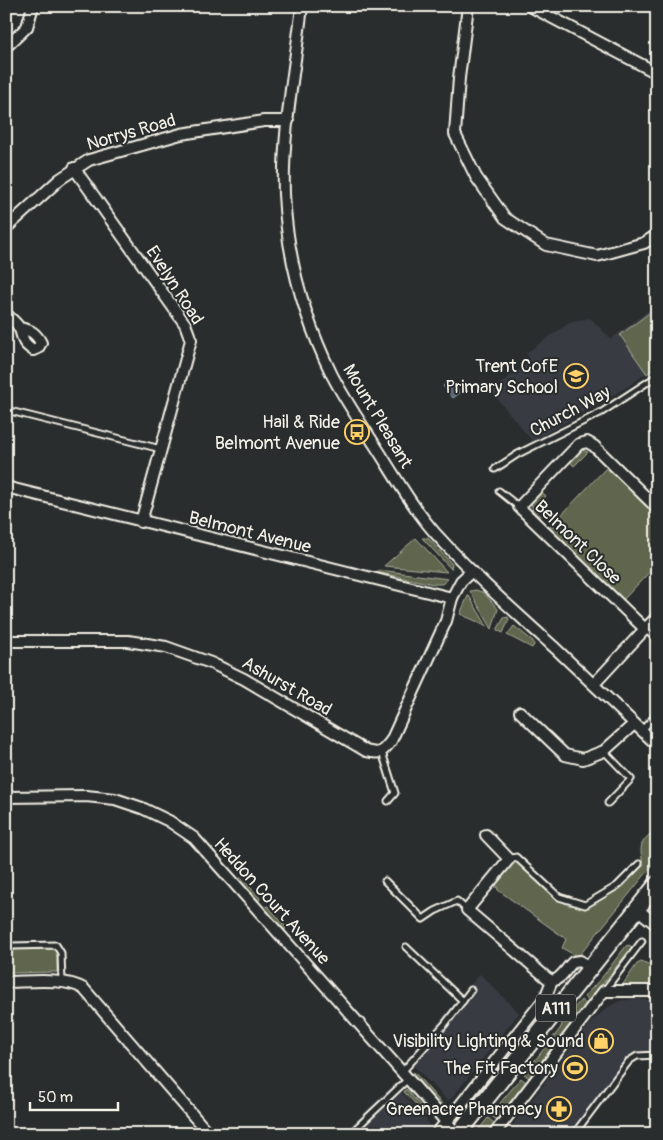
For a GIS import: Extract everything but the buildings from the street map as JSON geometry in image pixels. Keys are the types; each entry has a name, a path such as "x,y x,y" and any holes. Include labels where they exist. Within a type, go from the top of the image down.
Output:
{"main road":[{"name":"A111","path":"457,1134 657,884"}],"street":[{"path":"6,47 27,27 33,6"},
{"name":"Mount Pleasant","path":"302,6 288,121 284,194 290,249 307,315 333,377 419,512 439,537 656,743"},
{"path":"468,6 459,78 455,134 476,177 505,218 546,245 597,256 644,243 657,235"},
{"path":"530,6 657,72"},
{"name":"Norrys Road","path":"6,228 60,179 74,168 90,160 181,134 264,121 288,121"},
{"name":"Evelyn Road","path":"74,168 189,332 190,348 141,522"},
{"path":"6,314 19,328"},
{"name":"Belmont Close","path":"646,630 519,507 578,444 587,442 594,446 657,508"},
{"name":"Belmont Avenue","path":"6,487 452,598"},
{"path":"382,752 391,741 446,621 452,598 461,581 472,570"},
{"path":"594,684 657,617"},
{"name":"Ashurst Road","path":"6,641 128,641 166,647 211,663 244,679 366,751 382,752"},
{"path":"520,712 565,755 583,759 604,751 638,727"},
{"name":"Heddon Court Avenue","path":"6,797 86,796 115,799 142,808 169,821 194,838 457,1134"},
{"path":"486,835 509,859 467,910 547,978 552,980 560,977 573,962 580,961 589,968"},
{"path":"637,909 657,925"},
{"path":"436,1134 545,998 552,980"},
{"path":"6,982 62,982 76,984 84,989 209,1134"},
{"path":"494,1134 604,991 657,991"}],"lane":[{"name":"Church Way","path":"495,469 518,454 602,412 657,376"},
{"path":"6,410 161,449"},
{"path":"499,492 519,507"},
{"path":"646,630 657,640"},
{"path":"638,727 657,714"},
{"path":"604,751 631,779 608,803"},
{"path":"382,752 395,793 388,801"},
{"path":"509,859 516,856 558,897 584,904 617,886 639,864"},
{"path":"385,881 423,919 435,910 457,901 467,910"},
{"path":"604,991 642,940"},
{"path":"6,953 12,946 56,945 61,953 62,982"},
{"path":"406,948 463,1001"},
{"path":"350,1134 406,1075 471,990"},
{"path":"574,1134 629,1061 637,1056 657,1056"}],"shaded area":[{"name":"Trent CofE Primary School","path":"657,304 657,365 630,385 532,441 491,391 521,368 529,358 526,353 572,321 590,318 611,339"},
{"path":"480,974 519,1013 451,1099 447,1100 407,1059"},
{"path":"633,999 657,1000 657,1060 644,1059 634,1062 580,1134 506,1134 592,1021 608,1007 620,1001"},
{"path":"394,1084 429,1123 428,1129 423,1134 342,1134"}],"green space":[{"path":"657,307 657,366 647,374 620,335"},
{"path":"582,450 588,452 574,466 570,462"},
{"path":"607,467 657,515 657,564 623,600 548,529"},
{"path":"542,492 546,496 534,509 541,516 540,518 533,511 531,503"},
{"path":"416,538 447,572 384,566"},
{"path":"422,538 428,538 452,564 451,569"},
{"path":"380,570 448,579 442,584 433,584 376,572"},
{"path":"476,590 484,593 498,609 492,629 470,591"},
{"path":"469,596 487,626 460,614"},
{"path":"508,617 509,620 503,633 497,630 504,618"},
{"path":"514,626 533,641 534,645 532,648 507,635"},
{"path":"657,827 657,860 578,957 562,948 566,939 498,890 496,883 502,873 508,867 518,862 553,896 568,905 587,907 624,886 643,865 642,844"},
{"path":"241,877 260,898 259,901 239,880"},
{"path":"268,906 286,927 285,930 265,909"},
{"path":"657,944 657,987 621,987 637,964 641,962 648,965 655,955 653,945"},
{"path":"626,946 632,947 589,1001 584,997"},
{"path":"18,947 53,948 57,951 57,972 8,973 9,962 15,949"},
{"path":"581,1000 587,1005 556,1044 551,1040 560,1029 564,1020"},
{"path":"547,1045 552,1048 529,1078 524,1074"},
{"path":"414,1072 443,1105 441,1107 413,1075"},
{"path":"521,1078 526,1082 497,1120 490,1115"},
{"path":"406,1089 428,1114 428,1117 404,1092"},
{"path":"488,1118 494,1123 485,1134 475,1134"}],"water":[{"path":"450,380 460,393 453,398 443,386"}],"place":[{"name":"Trent CofE Primary School","path":"576,376"},
{"name":"Hail & Ride Belmont Avenue","path":"357,432"},
{"name":"Visibility Lighting & Sound","path":"601,1041"},
{"name":"The Fit Factory","path":"575,1068"},
{"name":"Greenacre Pharmacy","path":"559,1109"}]}
